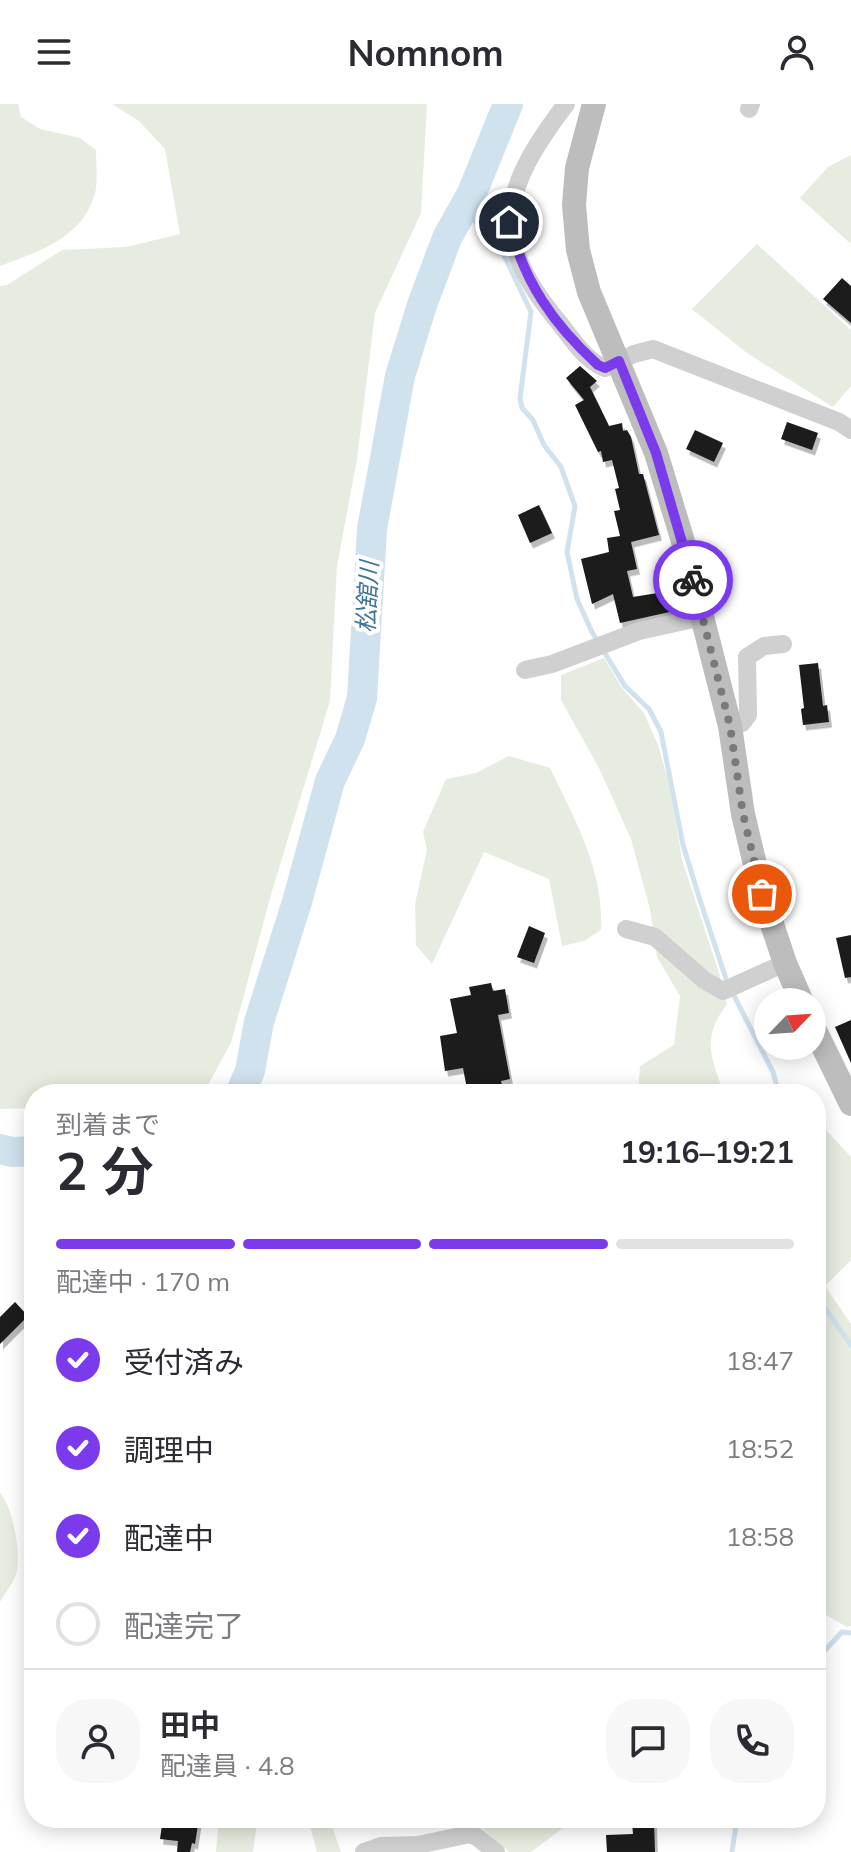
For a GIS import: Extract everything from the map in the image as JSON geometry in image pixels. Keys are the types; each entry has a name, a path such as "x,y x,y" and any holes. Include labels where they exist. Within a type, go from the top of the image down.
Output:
{"main road":[{"path":"594,104 577,168 574,205 578,250 589,292 656,453 703,617 730,726 743,814 762,894 796,988"},
{"path":"826,1053 851,1104"}],"street":[{"path":"566,104 528,164 514,193 509,222 520,261 547,307 598,365 605,368 653,349 839,422 851,430"},
{"path":"525,670 552,664 639,631 703,617"},
{"path":"730,726 742,723 748,715 747,657 764,646 783,644"},
{"path":"626,929 655,937 704,980 723,991 785,963"},
{"path":"364,1852 381,1846 418,1845 470,1834 496,1852"}],"shaded area":[{"path":"0,104 18,104 21,117 40,129 80,138 96,150 97,178 89,209 69,233 44,248 0,266"},
{"path":"112,104 427,104 421,213 375,313 357,459 337,566 330,701 272,891 231,1043 208,1084 24,1084 24,1108 0,1109 0,286 7,285 62,250 126,247 180,234 165,149 139,121"},
{"path":"851,155 851,244 800,198 828,167"},
{"path":"757,244 851,330 851,386 833,407 747,353 692,309"},
{"path":"604,658 622,688 644,713 658,745 670,787 682,860 727,1004 711,1038 712,1058 721,1084 639,1084 640,1066 674,1045 680,996 657,957 650,909 631,839 599,768 561,700 561,675"},
{"path":"509,756 550,768 593,866 601,908 601,930 584,941 562,946 549,879 484,852 432,964 416,945 415,904 427,850 423,832 446,779 476,773"},
{"path":"826,1130 851,1157 851,1260 826,1285"},
{"path":"826,1287 851,1324 851,1626 847,1627 826,1615"},
{"path":"0,1493 12,1520 18,1566 0,1602"},
{"path":"218,1828 256,1828 253,1852 216,1852"},
{"path":"311,1828 333,1828 341,1852 317,1852"},
{"path":"481,1828 563,1828 531,1852 509,1852"}],"building":[{"path":"842,278 851,286 851,323 823,299"},
{"path":"580,366 597,381 590,387 609,426 622,423 623,431 627,430 631,437 639,474 643,474 659,535 631,542 637,569 627,571 633,597 670,591 674,611 620,623 613,594 592,604 581,559 609,552 607,538 620,536 614,511 620,510 615,489 619,488 612,460 603,462 601,451 598,452 575,405 584,400 566,378"},
{"path":"787,422 818,433 812,450 781,439"},
{"path":"695,430 723,443 714,462 686,449"},
{"path":"539,505 552,533 530,543 518,515"},
{"path":"818,663 823,706 827,705 829,722 803,725 799,665"},
{"path":"529,926 545,933 534,963 517,957"},
{"path":"851,935 851,977 845,978 836,938"},
{"path":"491,983 493,991 505,989 509,1013 498,1015 510,1079 501,1081 502,1084 466,1084 463,1068 445,1071 440,1036 457,1033 450,999 471,995 469,987"},
{"path":"851,1020 851,1063 835,1027"},
{"path":"15,1302 24,1312 24,1320 0,1344 0,1317"},
{"path":"162,1828 197,1828 190,1852 177,1852 178,1841 160,1839"},
{"path":"632,1828 654,1828 655,1852 607,1852 606,1835 633,1834"}],"waterway":[{"name":"松舘川","path":"244,1084 250,1071 259,1022 297,902 330,781 350,739 362,698 372,529 400,376 447,238 472,193 508,104"},
{"path":"459,215 474,220 502,251 531,312 520,398 522,408 533,420 544,445 561,467 575,506 567,552 577,599 592,632 625,686 649,709 661,732 683,845 699,897 727,982 776,1084"},
{"name":"松舘川","path":"0,1149 24,1151"},
{"path":"826,1309 851,1345"},
{"path":"826,1649 842,1632 851,1633"},
{"path":"732,1852 736,1828"}],"way so far":[{"path":"693,580 730,726 743,814 762,894"}],"route":[{"path":"509,222 527,279 547,307 584,353 598,365 605,368 619,361 656,453 693,580"}]}
